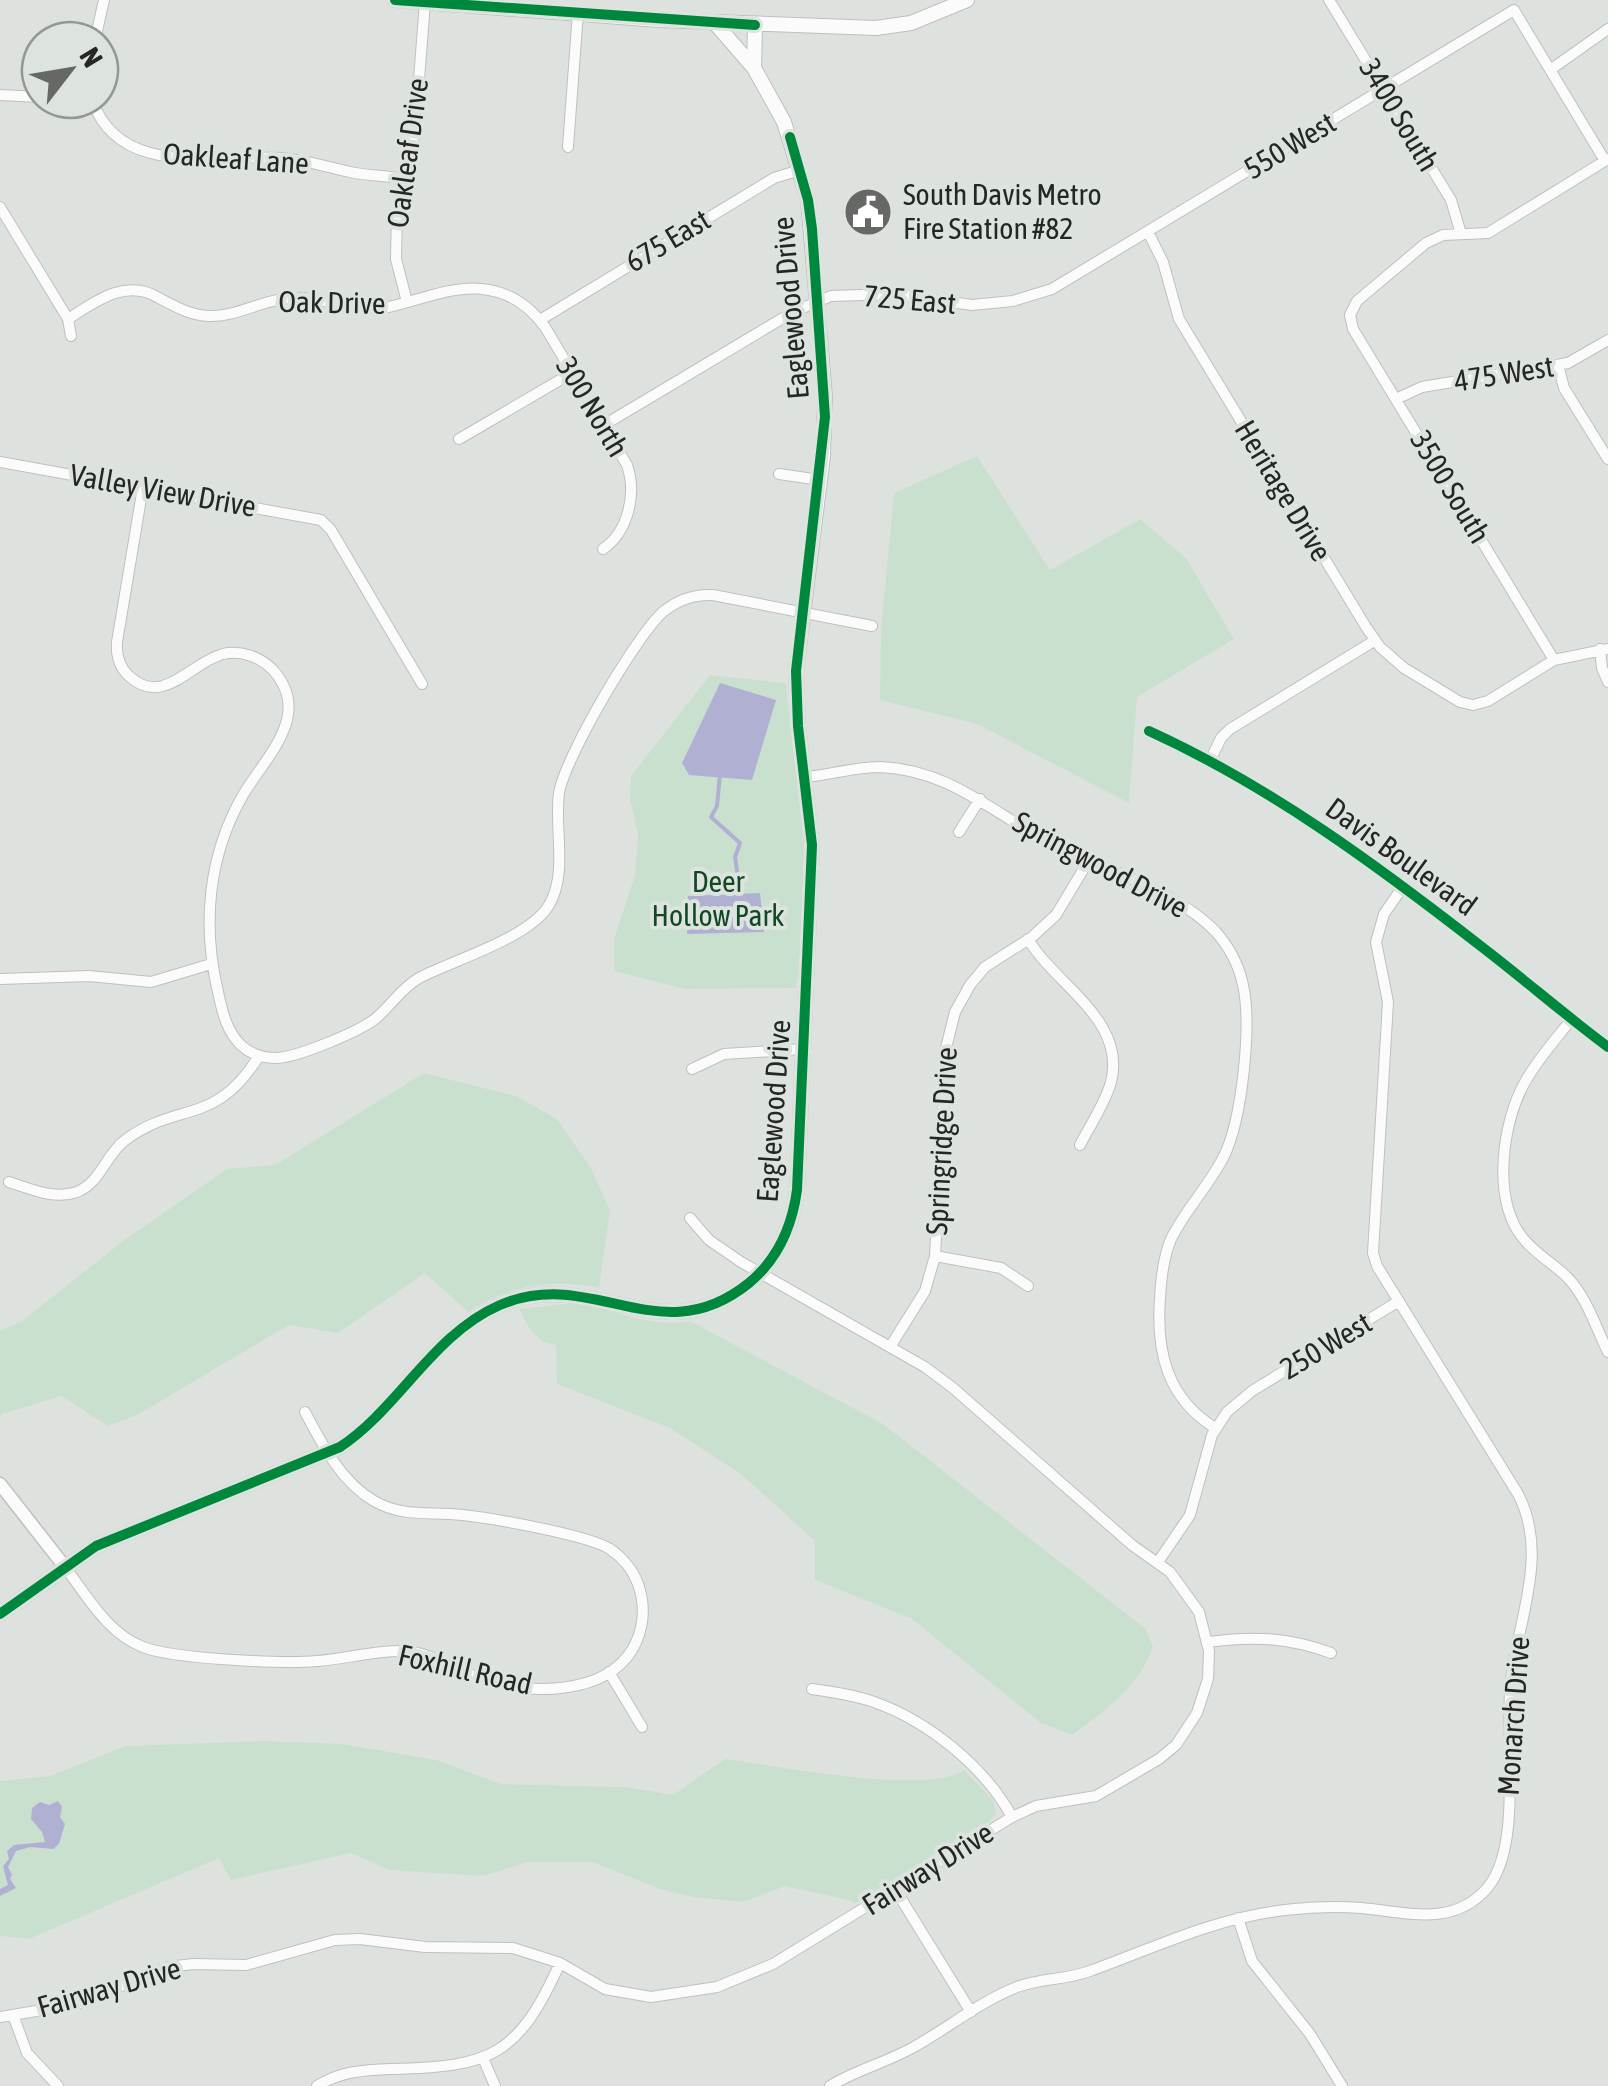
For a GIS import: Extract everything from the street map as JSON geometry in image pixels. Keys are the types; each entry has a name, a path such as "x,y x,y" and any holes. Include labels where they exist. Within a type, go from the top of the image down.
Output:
{"main road":[{"path":"396,0 556,5 578,12 754,25 888,28 922,19 960,1"},
{"path":"714,22 754,68"},
{"name":"Eaglewood Drive","path":"0,1614 65,1567 122,1534 329,1453 364,1429 454,1335 496,1307 520,1298 557,1293 597,1298 646,1312 687,1312 727,1298 760,1274 782,1243 795,1205 812,845 795,697 801,612 820,480 825,398 812,229 800,170 784,122 754,68 754,25"}],"street":[{"name":"3400 South","path":"1329,0 1454,206 1462,234"},
{"name":"Oakleaf Drive","path":"408,302 396,250 397,208 416,117 425,2"},
{"name":"550 West","path":"1066,281 1514,10 1550,70"},
{"path":"568,146 578,12"},
{"path":"1462,234 1488,232 1606,160 1550,70 1608,28"},
{"name":"Oakleaf Lane","path":"101,120 116,137 144,152 212,160 289,158 403,179"},
{"name":"675 East","path":"540,320 779,175 800,170"},
{"path":"0,208 68,319 71,336"},
{"name":"Heritage Drive","path":"1148,232 1164,262 1178,319 1374,640 1404,668 1473,706 1488,701 1554,660"},
{"name":"3500 South","path":"1462,234 1443,235 1426,244 1360,298 1350,311 1351,324 1554,660"},
{"name":"725 East","path":"604,425 817,300 865,294 959,304 1004,303 1066,281"},
{"name":"Oak Drive","path":"68,319 106,296 131,290 153,294 180,310 205,316 293,298 364,308 481,288 508,295 540,320"},
{"name":"300 North","path":"540,320 627,465 631,487 622,529 603,549"},
{"name":"475 West","path":"1396,399 1422,387 1558,366 1608,340"},
{"path":"1558,366 1564,388 1608,459"},
{"path":"459,440 572,373"},
{"name":"Valley View Drive","path":"0,462 324,522 422,684"},
{"path":"779,474 820,480"},
{"path":"143,488 116,648 123,669 132,680 155,688 216,656 244,654 261,660 273,671 284,686 288,704 282,738 238,804 218,852 210,898 211,964 230,1030 240,1044 260,1056 286,1057 368,1024 416,980 482,952 542,914 556,887 558,800 571,754 662,614 677,603 704,594 872,626"},
{"path":"1210,760 1230,729 1374,640"},
{"path":"1554,660 1604,649 1602,668 1608,682"},
{"name":"Davis Boulevard","path":"1149,731 1210,760 1313,824 1480,945 1608,1047"},
{"name":"Springwood Drive","path":"805,777 854,768 894,768 936,777 1021,826 1200,918 1226,944 1244,989 1241,1084 1234,1126 1216,1170 1168,1246 1162,1270 1158,1328 1160,1349 1172,1384 1191,1410 1216,1428"},
{"path":"960,832 980,799"},
{"name":"Springridge Drive","path":"890,1347 925,1291 936,1256 949,1030 959,1003 978,976 1001,954 1028,939 1056,916 1088,860"},
{"name":"Monarch Drive","path":"830,2086 912,2048 1025,1984 1085,1973 1180,1934 1238,1918 1316,1907 1441,1915 1460,1909 1481,1895 1504,1858 1510,1687 1532,1574 1532,1533 1518,1494 1377,1266 1372,1239 1388,1002 1376,942 1384,914 1402,888"},
{"path":"1028,939 1100,1022 1112,1048 1108,1091 1080,1146"},
{"path":"0,979 88,976 150,982 211,964"},
{"path":"1570,1020 1520,1091 1502,1183 1518,1231 1574,1286 1608,1352"},
{"path":"692,1069 724,1054 804,1050"},
{"path":"9,1182 56,1195 79,1191 92,1182 126,1139 215,1104 237,1087 260,1056"},
{"name":"Fairway Drive","path":"0,2017 92,2000 168,1967 246,1965 335,1940 360,1939 424,1948 504,1947 540,1955 616,1992 651,1997 699,1992 762,1970 1012,1817 1036,1806 1077,1801 1104,1792 1176,1745 1202,1701 1209,1670 1208,1642 1193,1600 1179,1581 1132,1545 939,1377 760,1274 709,1240 690,1218"},
{"path":"936,1256 1001,1268 1028,1286"},
{"name":"250 West","path":"1216,1428 1234,1405 1252,1391 1399,1301"},
{"path":"305,1412 354,1486 387,1507 414,1515 464,1515 580,1538 619,1556 639,1586 642,1620 629,1653 609,1672 642,1726"},
{"path":"1158,1562 1190,1515 1216,1428"},
{"name":"Foxhill Road","path":"0,1484 117,1632 133,1643 159,1652 307,1662 407,1651 437,1658 486,1680 526,1688 568,1686 609,1672"},
{"path":"1208,1642 1273,1637 1331,1653"},
{"path":"812,1689 874,1702 913,1721 986,1780 1012,1817"},
{"path":"895,1888 971,2012"},
{"path":"1238,1918 1252,1961 1310,2034 1342,2086"},
{"path":"317,2086 352,2071 453,2066 483,2058 505,2046 530,2023 560,1964"},
{"path":"13,2015 27,2053 58,2086"},
{"path":"483,2058 495,2086"}],"green space":[{"path":"977,456 1050,570 1140,519 1186,558 1234,639 1137,697 1129,803 977,724 880,700 881,630 894,493"},
{"name":"Deer Hollow Park","path":"710,675 786,683 806,847 796,988 685,989 614,971 614,939 635,875 638,835 630,799 631,776"},
{"path":"424,1073 516,1096 557,1119 591,1168 610,1211 599,1288 530,1286 468,1312 425,1273 338,1333 289,1325 139,1414 108,1426 61,1396 2,1414 0,1418 0,1331 22,1321 123,1241 227,1169 275,1165"},
{"path":"574,1303 644,1320 690,1321 883,1424 1146,1629 1153,1647 1139,1675 1109,1707 1072,1735 1041,1723 912,1619 815,1580 815,1541 741,1474 670,1428 557,1384 556,1345 537,1337 519,1309"},
{"path":"263,1741 343,1744 437,1760 501,1784 626,1787 673,1795 725,1759 885,1780 945,1777 964,1770 993,1800 996,1813 989,1822 854,1904 785,1886 743,1902 693,1897 660,1889 592,1862 527,1862 484,1876 389,1870 351,1853 231,1880 219,1858 29,1939 0,1936 0,1781 50,1776 126,1746"}],"water":[{"path":"720,683 776,700 752,780 689,775 682,763"},
{"path":"760,893 764,932 687,934 688,896"},
{"path":"58,1801 65,1824 59,1844 53,1849 30,1847 16,1851 8,1867 16,1888 0,1896 0,1889 8,1885 3,1866 9,1859 7,1851 14,1845 45,1842 31,1819 32,1808 40,1802 49,1805"}],"waterway":[{"path":"720,774 717,806 711,817 740,843 735,857 741,897"}],"cycle path":[{"path":"395,0 755,25"},
{"path":"0,1614 96,1546 340,1447 361,1431 455,1334 500,1305 534,1296 566,1295 656,1311 686,1311 717,1303 749,1283 768,1264 782,1241 797,1190 812,845 798,726 796,671 825,417 812,229 790,137"},
{"path":"1149,731 1237,777 1322,829 1443,917 1608,1047"}],"place":[{"name":"South Davis Metro Fire Station #82","path":"868,212"}]}
